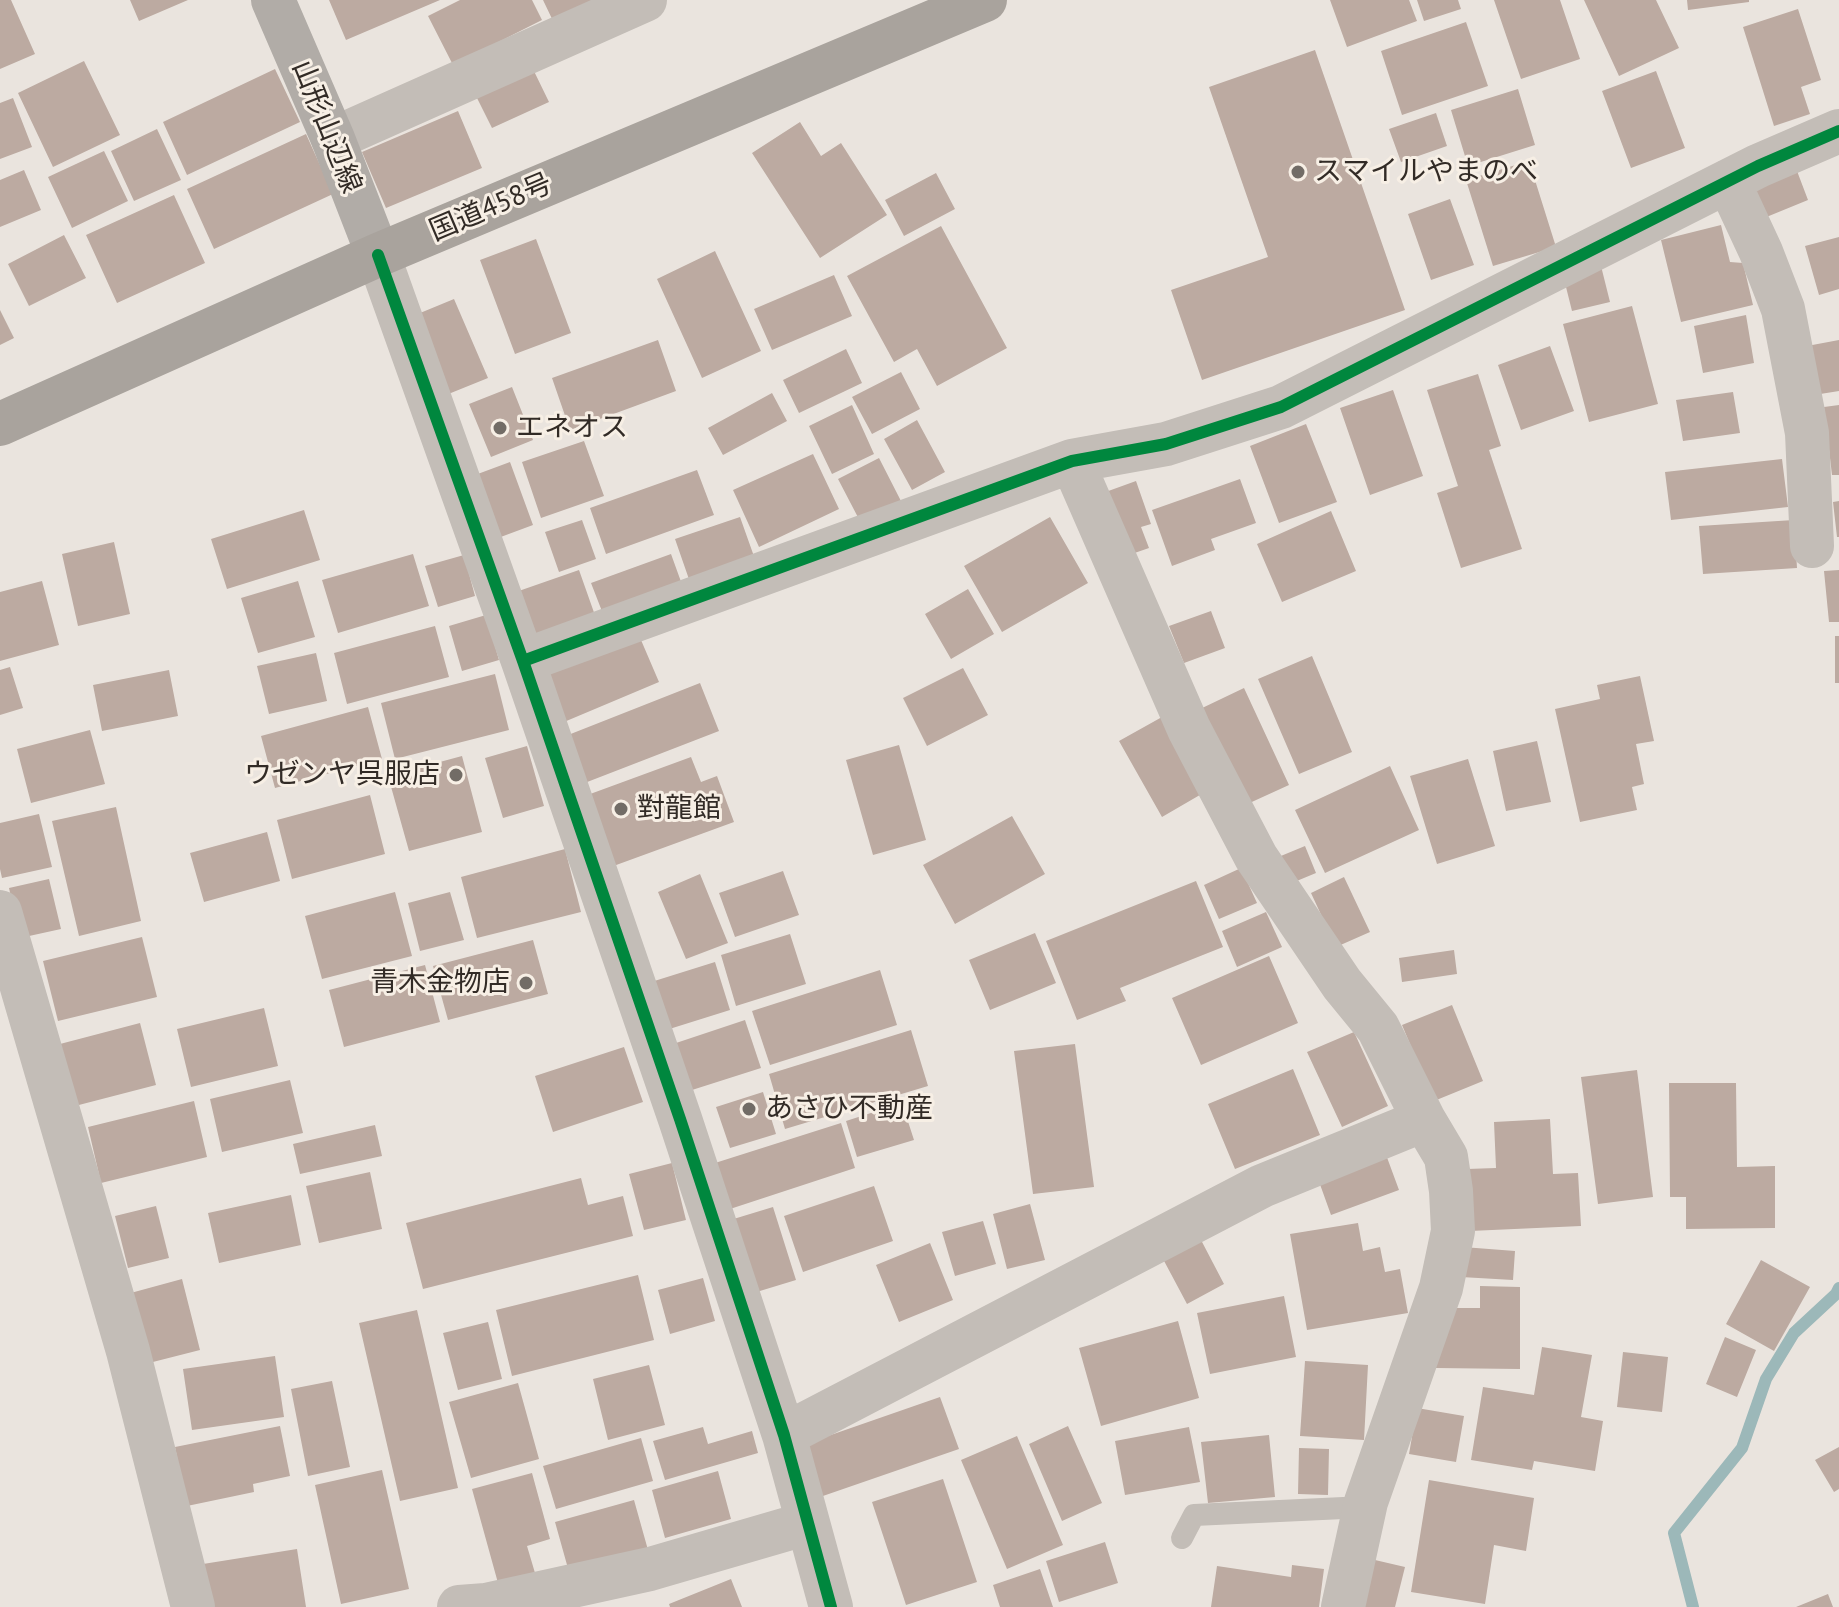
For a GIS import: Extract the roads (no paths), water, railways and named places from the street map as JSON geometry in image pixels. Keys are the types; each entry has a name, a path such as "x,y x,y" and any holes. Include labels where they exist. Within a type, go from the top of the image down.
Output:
{"highway":[{"name":"国道458号","path":"0,424 378,255 985,0"}],"main road":[{"name":"山形山辺線","path":"273,0 333,139 378,255"}],"street":[{"path":"333,139 645,0"},
{"path":"523,661 1072,461 1166,444 1281,407 1758,166 1839,131"},
{"path":"1728,181 1783,309 1807,433 1812,546"},
{"path":"378,255 523,661 680,1119 784,1435 831,1607"},
{"path":"1072,461 1189,729 1256,857 1342,984 1378,1028 1446,1157 1453,1231 1441,1288 1365,1507 1343,1607"},
{"path":"0,912 128,1351 193,1607"},
{"path":"784,1435 1262,1186 1424,1120"},
{"path":"459,1607 486,1605 650,1569 808,1523"}],"lane":[{"path":"1182,1538 1194,1515 1365,1507"}],"waterway":[{"path":"1693,1607 1674,1533 1742,1448 1766,1379 1794,1333 1839,1288"}],"place":[{"name":"スマイルやまのべ","path":"1298,172"},
{"name":"エネオス","path":"500,428"},
{"name":"ウゼンヤ呉服店","path":"456,775"},
{"name":"對龍館","path":"621,809"},
{"name":"青木金物店","path":"526,983"},
{"name":"あさひ不動産","path":"749,1109"}]}
